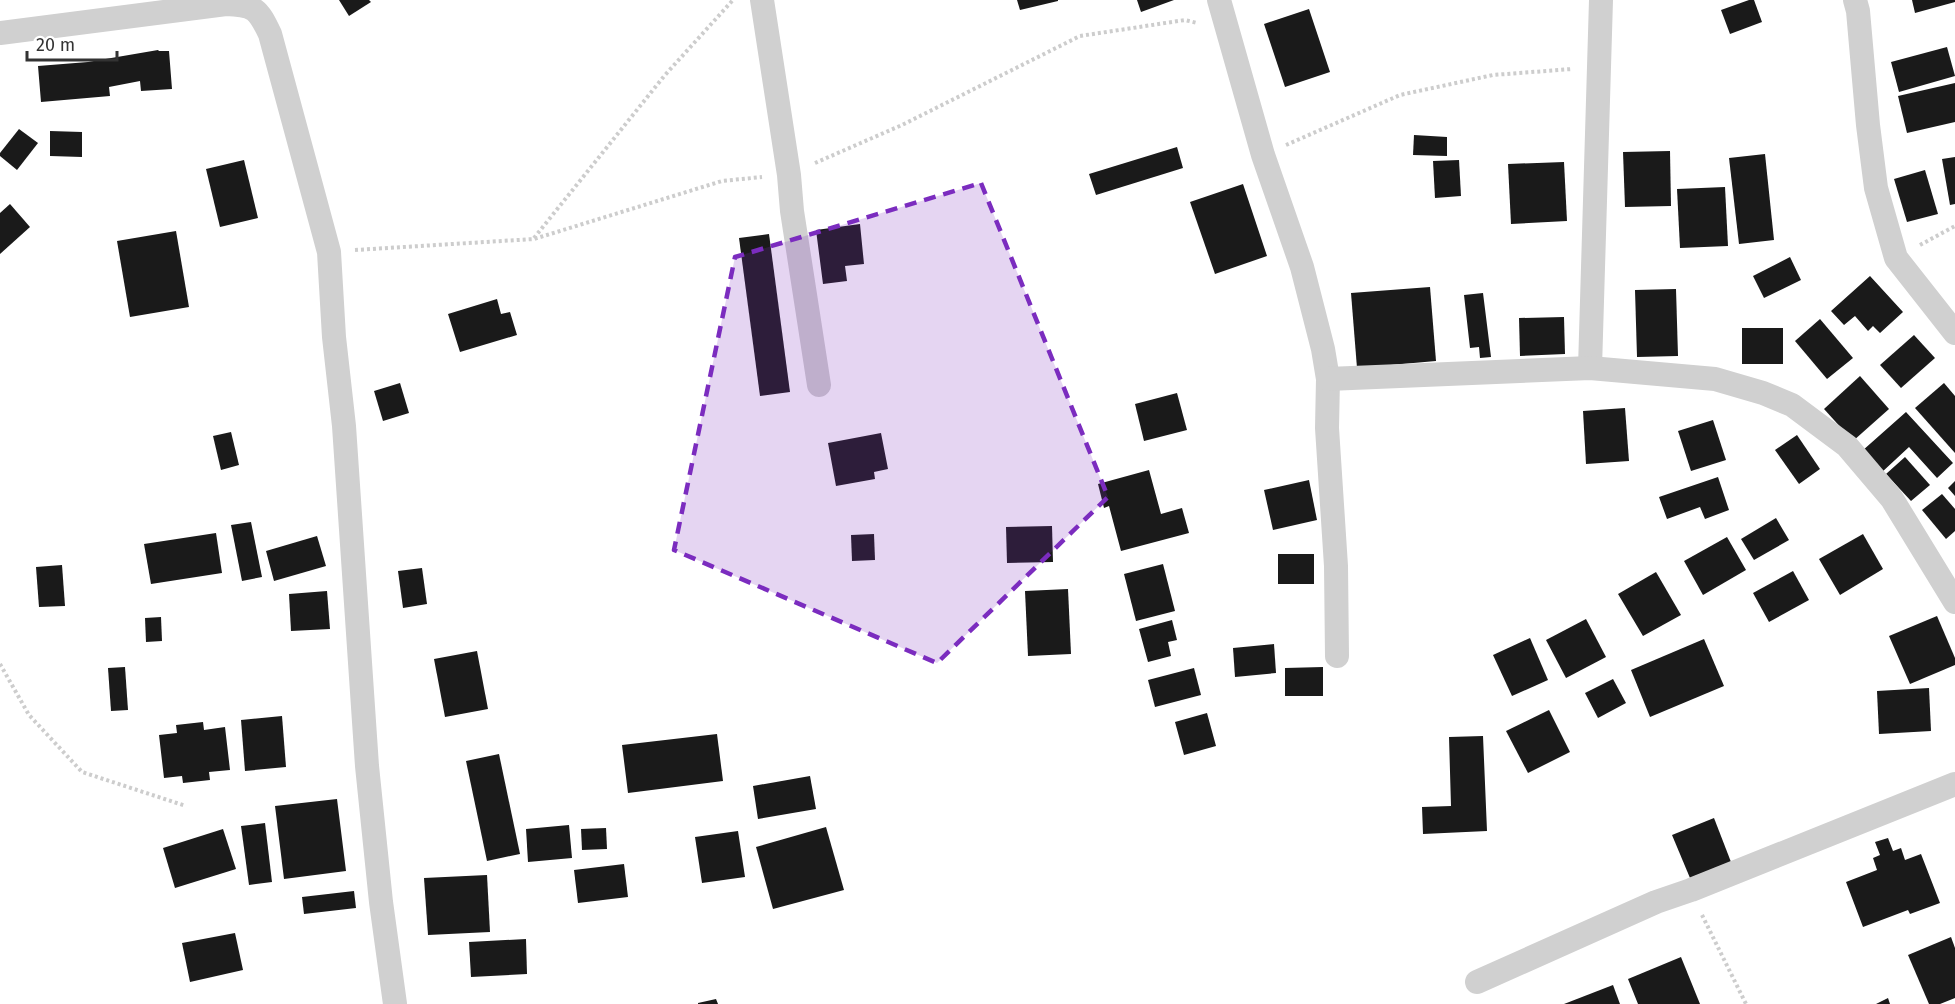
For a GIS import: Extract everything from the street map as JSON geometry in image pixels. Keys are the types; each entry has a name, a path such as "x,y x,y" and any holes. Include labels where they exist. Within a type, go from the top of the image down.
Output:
{"street":[{"path":"762,0 819,385"},
{"path":"1219,0 1263,155 1302,267 1323,349 1328,379 1327,428 1336,566 1337,656"},
{"path":"1590,368 1600,0"},
{"path":"1855,0 1876,188 1896,258 1955,333"},
{"path":"0,33 226,4 247,5 261,16 270,34 329,252 334,337 346,449 367,766 381,902 395,1004"},
{"path":"1328,379 1590,368 1715,379 1763,393 1792,405 1847,446 1892,500 1955,602"},
{"path":"1477,982 1645,906 1691,890 1955,784"}],"path":[{"path":"534,238 666,75 733,0"},
{"path":"1263,155 1400,95 1492,75 1599,67"},
{"path":"1896,258 1955,226"},
{"path":"0,664 29,715 82,772 186,806"},
{"path":"1691,890 1746,1004"}],"highlighted area":[{"path":"981,183 1108,497 937,663 674,550 735,257"}],"building":[{"path":"339,0 369,0 371,2 349,16"},
{"path":"1017,0 1058,0 1058,1 1020,10"},
{"path":"1137,0 1174,0 1141,12"},
{"path":"1754,0 1762,22 1730,34 1721,10"},
{"path":"1912,0 1955,0 1955,2 1915,13"},
{"path":"1309,9 1330,72 1285,87 1264,24"},
{"path":"1947,47 1955,76 1899,92 1891,62"},
{"path":"158,50 169,51 172,89 141,91 140,81 109,87 110,96 41,102 38,66 88,62"},
{"path":"1955,83 1955,122 1907,133 1898,96"},
{"path":"19,129 38,143 17,170 0,156 0,153"},
{"path":"50,131 82,132 82,157 50,156"},
{"path":"1414,135 1447,137 1447,156 1413,155"},
{"path":"1177,147 1183,168 1096,195 1089,174"},
{"path":"1670,151 1671,206 1625,207 1623,152"},
{"path":"1765,154 1774,240 1739,244 1729,158"},
{"path":"1955,157 1955,204 1950,205 1942,159"},
{"path":"244,160 258,218 220,227 206,169"},
{"path":"1459,160 1461,196 1435,198 1433,161"},
{"path":"1564,162 1567,221 1511,224 1508,164"},
{"path":"1925,170 1938,214 1907,222 1894,179"},
{"path":"1243,184 1267,256 1215,274 1190,202"},
{"path":"1725,187 1728,246 1680,248 1677,189"},
{"path":"10,204 30,227 0,254 0,213"},
{"path":"860,224 864,264 845,266 847,281 823,284 816,230"},
{"path":"176,231 189,307 130,317 117,241"},
{"path":"769,234 790,392 760,396 739,238"},
{"path":"1790,257 1801,280 1764,298 1753,276"},
{"path":"1870,276 1903,312 1880,333 1873,326 1868,331 1855,316 1844,325 1831,311"},
{"path":"1430,287 1436,361 1357,368 1351,293"},
{"path":"1676,289 1678,356 1637,357 1635,290"},
{"path":"1483,293 1491,357 1480,358 1479,347 1470,348 1464,295"},
{"path":"497,299 501,314 510,312 517,335 460,352 448,314"},
{"path":"1564,317 1565,354 1520,356 1519,318"},
{"path":"1820,319 1853,358 1827,379 1795,341"},
{"path":"1742,328 1783,328 1783,364 1742,364"},
{"path":"1914,335 1935,358 1901,388 1880,365"},
{"path":"1860,376 1889,409 1853,441 1824,409"},
{"path":"400,383 409,413 383,421 374,391"},
{"path":"1944,383 1955,396 1955,453 1915,408"},
{"path":"1177,393 1187,430 1144,441 1135,404"},
{"path":"1625,408 1629,461 1586,464 1583,411"},
{"path":"1906,412 1953,463 1937,478 1909,447 1881,473 1862,451"},
{"path":"1713,420 1726,460 1691,471 1678,431"},
{"path":"231,432 239,465 221,470 213,436"},
{"path":"881,433 888,469 874,472 875,479 836,486 828,443"},
{"path":"1797,435 1820,469 1799,484 1775,450"},
{"path":"1905,457 1930,485 1911,501 1886,474"},
{"path":"1149,470 1161,514 1182,508 1189,533 1121,551 1109,506 1104,508 1098,484"},
{"path":"1718,477 1729,510 1705,519 1700,507 1667,519 1659,497"},
{"path":"1309,480 1317,520 1273,530 1264,490"},
{"path":"1955,481 1955,496 1948,488"},
{"path":"1942,494 1955,509 1955,531 1946,539 1922,510"},
{"path":"1776,518 1789,540 1754,560 1741,539"},
{"path":"251,522 262,577 242,581 231,525"},
{"path":"1052,526 1053,562 1007,563 1006,527"},
{"path":"216,533 222,573 151,584 144,544"},
{"path":"874,534 875,560 852,561 851,535"},
{"path":"1863,534 1883,569 1840,595 1819,559"},
{"path":"317,536 326,566 274,581 266,551"},
{"path":"1727,537 1746,570 1703,595 1684,561"},
{"path":"1278,554 1314,554 1314,584 1278,584"},
{"path":"1163,564 1175,611 1136,621 1124,574"},
{"path":"62,565 65,606 39,607 36,567"},
{"path":"422,568 427,604 403,608 398,571"},
{"path":"1793,571 1809,600 1769,622 1753,593"},
{"path":"1656,572 1681,615 1643,636 1618,594"},
{"path":"1068,589 1071,654 1028,656 1025,591"},
{"path":"327,591 330,629 291,631 289,594"},
{"path":"1937,616 1955,658 1955,665 1910,684 1889,636"},
{"path":"161,617 162,641 146,642 145,618"},
{"path":"1586,619 1606,657 1566,678 1546,640"},
{"path":"1172,620 1177,640 1168,642 1171,656 1148,662 1139,629"},
{"path":"1530,638 1548,680 1512,696 1493,655"},
{"path":"1704,639 1724,686 1650,717 1631,670"},
{"path":"1274,644 1276,673 1235,677 1233,648"},
{"path":"477,651 488,709 445,717 434,659"},
{"path":"125,667 128,710 111,711 108,668"},
{"path":"1323,667 1323,696 1285,696 1285,668"},
{"path":"1194,668 1201,695 1155,707 1148,680"},
{"path":"1613,679 1626,703 1598,718 1585,693"},
{"path":"1929,688 1931,731 1879,734 1877,691"},
{"path":"1549,710 1570,752 1528,773 1506,731"},
{"path":"1207,713 1216,746 1184,755 1175,722"},
{"path":"282,716 286,767 245,771 241,720"},
{"path":"203,722 204,730 225,727 230,770 209,772 210,780 183,783 182,776 164,778 159,735 177,733 176,725"},
{"path":"717,734 723,781 628,793 622,745"},
{"path":"1483,736 1487,831 1423,834 1422,807 1451,806 1449,737"},
{"path":"499,754 520,854 487,861 466,761"},
{"path":"810,776 816,809 758,819 753,786"},
{"path":"337,799 346,871 284,879 275,806"},
{"path":"1714,818 1731,862 1690,878 1672,835"},
{"path":"265,823 272,882 249,885 241,826"},
{"path":"569,825 572,858 528,862 526,829"},
{"path":"826,827 844,890 773,909 756,847"},
{"path":"606,828 607,849 582,850 581,829"},
{"path":"223,829 236,869 175,888 163,848"},
{"path":"738,831 745,877 702,883 695,837"},
{"path":"1888,838 1893,851 1901,848 1905,860 1921,854 1940,903 1910,914 1908,910 1863,927 1846,882 1877,870 1873,858 1880,855 1875,842"},
{"path":"624,864 628,897 578,903 574,870"},
{"path":"487,875 490,932 428,935 424,878"},
{"path":"354,891 356,908 304,914 302,897"},
{"path":"235,933 243,970 190,982 182,943"},
{"path":"1951,937 1955,948 1955,998 1940,1004 1929,1004 1908,955"},
{"path":"526,939 527,974 471,977 469,942"},
{"path":"1681,957 1700,1004 1638,1004 1628,979"},
{"path":"1613,985 1620,1004 1564,1004"},
{"path":"1888,998 1890,1004 1876,1004"},
{"path":"716,999 718,1004 698,1004 698,1003"}]}
